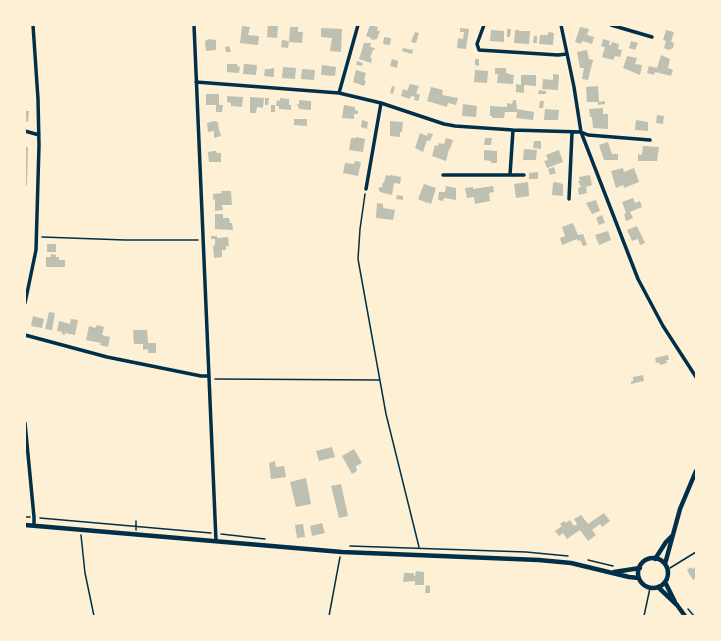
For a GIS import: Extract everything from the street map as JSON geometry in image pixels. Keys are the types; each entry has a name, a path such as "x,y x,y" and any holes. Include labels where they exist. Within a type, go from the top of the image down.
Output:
{"street":[{"path":"25,303 34,264 39,135 33,25"},
{"path":"194,25 216,541"},
{"path":"339,93 358,25"},
{"path":"484,25 477,44 479,50 558,55 567,54"},
{"path":"561,25 581,132 638,279 659,319 696,378"},
{"path":"611,25 627,27 652,37"},
{"path":"196,82 339,93 381,103 444,124 455,126 572,133 581,132 588,135 650,140"},
{"path":"366,189 381,103"},
{"path":"510,175 513,130"},
{"path":"25,131 39,135"},
{"path":"569,198 572,133"},
{"path":"443,175 524,175"},
{"path":"25,335 107,357 201,376 209,376"},
{"path":"25,423 34,525"},
{"path":"664,564 680,509 696,471"},
{"path":"25,525 135,533 342,552 539,560 571,563 629,577 640,578"},
{"path":"655,559 666,542 672,536"},
{"path":"651,559 655,559 664,564 668,573 665,582 658,587 649,590 642,583 640,578 640,568 644,562 651,559"},
{"path":"612,572 640,568"},
{"path":"665,582 677,606"},
{"path":"658,587 685,616"}],"path":[{"path":"366,189 360,229 358,259 386,414 420,555"},
{"path":"36,237 125,240 202,240"},
{"path":"209,376 216,380 379,380"},
{"path":"25,517 266,539"},
{"path":"135,533 136,521"},
{"path":"80,529 85,573 94,616"},
{"path":"346,546 526,552 571,556"},
{"path":"329,616 339,558 342,552"},
{"path":"672,567 696,552"},
{"path":"586,560 616,566"},
{"path":"644,616 649,590"}],"building":[{"path":"268,25 278,25 277,38 267,37"},
{"path":"370,25 378,27 377,31 380,31 377,39 375,40 366,36"},
{"path":"242,26 250,27 248,35 259,36 258,45 240,43"},
{"path":"290,27 298,27 298,32 303,32 302,43 289,42"},
{"path":"580,27 589,29 587,35 594,37 592,44 582,41 581,44 575,42"},
{"path":"321,28 342,29 341,52 330,51 332,38 321,37"},
{"path":"460,28 469,29 466,49 457,48 458,38 463,39 464,32 460,32"},
{"path":"507,29 511,29 510,37 507,37"},
{"path":"491,30 504,31 504,42 490,41"},
{"path":"515,30 530,31 529,44 514,43"},
{"path":"666,30 674,32 671,42 674,43 673,48 669,50 664,48 666,41 663,40"},
{"path":"415,32 419,33 416,43 411,42"},
{"path":"548,32 554,33 553,45 539,44 540,35 548,35"},
{"path":"534,36 537,36 537,43 533,43"},
{"path":"384,37 391,38 390,45 383,44"},
{"path":"209,39 216,40 216,50 206,51 205,41"},
{"path":"603,39 610,41 609,45 611,45 612,42 619,44 618,49 622,50 620,57 615,56 613,60 602,57 605,47 601,46"},
{"path":"282,40 289,41 288,48 281,47"},
{"path":"631,41 638,43 635,50 629,48"},
{"path":"364,43 371,43 370,47 375,48 370,58 372,58 371,63 359,59"},
{"path":"229,46 231,52 226,52 225,47"},
{"path":"403,48 413,50 412,54 402,51"},
{"path":"587,50 589,59 593,60 588,80 582,79 584,68 580,68 577,52"},
{"path":"661,55 670,59 668,68 673,70 671,76 655,72 654,75 647,73 649,66 657,68"},
{"path":"627,56 637,58 635,64 642,65 640,75 623,68"},
{"path":"392,59 398,61 397,68 390,66"},
{"path":"475,59 479,59 479,66 475,65"},
{"path":"357,61 363,63 362,66 356,65"},
{"path":"227,64 237,64 237,66 240,67 239,73 227,72"},
{"path":"244,64 257,65 256,75 243,74"},
{"path":"322,65 336,67 335,76 321,75"},
{"path":"283,67 296,68 295,79 282,78"},
{"path":"274,68 274,77 264,76 265,69"},
{"path":"495,68 506,68 506,73 514,75 513,84 497,83 498,74 495,74"},
{"path":"302,69 315,70 314,80 301,79"},
{"path":"356,70 366,73 364,80 366,81 364,86 353,82"},
{"path":"475,70 488,71 487,83 474,82"},
{"path":"553,74 559,75 558,90 542,89 543,79 553,80"},
{"path":"521,75 536,75 536,86 524,85 524,93 516,92 516,84 521,85"},
{"path":"410,84 419,86 416,93 420,95 418,101 414,100 415,97 411,96 410,99 401,96 403,89 407,91"},
{"path":"392,86 395,87 393,94 390,93"},
{"path":"598,86 599,102 605,101 605,104 598,105 598,102 587,102 586,87"},
{"path":"431,87 443,90 442,95 458,98 456,105 448,103 447,107 427,101"},
{"path":"539,90 546,91 546,94 538,94"},
{"path":"206,94 219,94 219,105 223,105 222,112 216,112 216,105 206,105"},
{"path":"227,96 243,97 242,107 231,106 231,103 227,102"},
{"path":"250,97 264,98 263,108 257,107 256,113 250,113"},
{"path":"265,98 269,98 268,105 265,105"},
{"path":"280,98 289,99 291,110 279,109 279,106 276,106 277,100 280,101"},
{"path":"299,100 311,101 311,110 299,109 297,104 299,104"},
{"path":"513,100 516,100 517,109 534,112 533,120 516,118 517,112 505,112 504,118 492,118 492,116 490,116 490,106 507,107 507,103 512,104"},
{"path":"540,101 544,101 543,108 539,108"},
{"path":"463,104 477,106 476,117 462,116"},
{"path":"271,105 275,105 275,112 271,112"},
{"path":"344,105 355,107 355,110 358,111 358,114 354,114 354,119 342,118"},
{"path":"603,108 603,114 608,114 608,129 593,128 592,117 590,117 589,109"},
{"path":"545,109 559,110 558,120 544,120"},
{"path":"25,111 29,111 28,122 25,121"},
{"path":"657,115 664,116 663,124 656,123"},
{"path":"294,119 307,119 307,126 294,125"},
{"path":"362,120 368,122 367,129 361,127"},
{"path":"636,120 648,122 648,131 635,130"},
{"path":"214,121 218,122 221,136 214,138 214,131 208,132 207,123"},
{"path":"390,121 403,122 400,137 390,136"},
{"path":"420,133 427,136 428,133 433,134 430,141 427,140 423,152 415,148"},
{"path":"356,137 365,139 363,152 349,150 351,138"},
{"path":"446,138 453,140 446,161 432,156 435,145 438,146 439,143 444,144"},
{"path":"485,138 492,138 491,145 484,145"},
{"path":"534,141 541,141 541,149 533,148"},
{"path":"608,142 612,154 618,154 618,160 604,160 599,145"},
{"path":"25,146 28,148 27,185 25,187"},
{"path":"643,146 659,147 657,161 638,161 638,154 642,155"},
{"path":"524,149 537,150 536,160 523,160"},
{"path":"484,150 497,151 497,163 491,163 491,161 484,160"},
{"path":"559,150 563,162 547,168 544,161 548,160 546,155"},
{"path":"216,151 217,153 221,153 221,162 209,162 208,152"},
{"path":"355,161 361,162 358,176 343,173 345,163 354,164"},
{"path":"554,167 556,173 550,175 548,169"},
{"path":"623,168 624,172 634,168 639,182 624,188 623,185 616,188 611,171"},
{"path":"538,172 538,179 529,179 529,173"},
{"path":"386,175 401,177 400,184 394,183 392,195 380,192 378,188 382,187"},
{"path":"590,175 592,185 586,187 587,193 579,195 578,188 581,187 578,181 580,181 579,177"},
{"path":"528,182 529,196 516,198 514,184"},
{"path":"553,183 563,184 563,196 552,195"},
{"path":"424,184 436,188 431,204 418,199"},
{"path":"446,186 456,188 456,200 444,198 443,201 438,200 439,192 445,192"},
{"path":"493,186 494,192 489,193 490,201 475,204 474,197 467,198 465,188 473,187 473,189"},
{"path":"221,191 231,191 232,205 222,205 223,210 215,211 215,199 213,200 213,194 222,193"},
{"path":"397,195 403,196 403,200 396,199"},
{"path":"633,198 635,203 640,201 642,207 630,212 633,218 626,221 624,214 626,213 622,202"},
{"path":"596,200 600,211 592,214 586,203"},
{"path":"377,203 383,204 383,208 395,210 393,220 376,218"},
{"path":"215,214 223,214 223,218 229,218 230,223 232,223 233,230 215,229"},
{"path":"602,215 605,223 599,225 596,218"},
{"path":"573,223 578,235 583,234 587,245 583,246 580,240 578,241 577,239 562,245 560,238 565,236 562,227"},
{"path":"637,226 645,243 640,245 638,239 632,241 627,230"},
{"path":"608,231 611,240 599,245 595,235"},
{"path":"211,236 217,236 217,238 228,237 229,246 226,246 226,250 222,250 222,257 214,258 213,246 215,245 215,239 211,239"},
{"path":"47,244 56,244 56,252 47,252"},
{"path":"51,254 59,257 59,260 65,260 65,267 46,267 46,257 51,257"},
{"path":"49,312 55,313 52,330 45,329"},
{"path":"33,316 44,319 42,328 31,326"},
{"path":"71,319 78,320 75,335 65,333 65,335 62,334 62,332 57,331 59,321 70,324"},
{"path":"97,325 104,327 102,335 110,337 108,347 100,345 101,343 86,340 89,326 95,328"},
{"path":"133,330 147,330 148,343 156,343 156,353 148,353 148,349 143,350 143,344 134,344"},
{"path":"668,355 669,360 666,360 667,363 660,365 659,362 656,363 655,358"},
{"path":"643,375 644,381 631,384 633,377"},
{"path":"332,447 335,457 319,461 316,451"},
{"path":"354,449 362,463 356,466 357,471 352,474 342,456"},
{"path":"275,461 276,467 284,466 286,477 271,479 269,463"},
{"path":"306,478 311,504 296,507 290,482"},
{"path":"341,484 348,516 339,518 331,486"},
{"path":"604,513 610,521 602,527 600,524 592,530 596,535 588,541 580,530 567,539 563,533 559,536 555,531 562,526 560,524 564,521 566,523 570,520 574,526 577,524 574,519 581,515 588,524"},
{"path":"322,523 325,533 312,536 310,526"},
{"path":"303,524 305,537 297,538 295,525"},
{"path":"691,567 692,569 696,567 696,578 693,580 687,570"},
{"path":"416,571 424,572 424,585 415,585 415,581 403,582 404,573 414,573 415,576"},
{"path":"426,585 430,586 430,593 425,593"}]}
